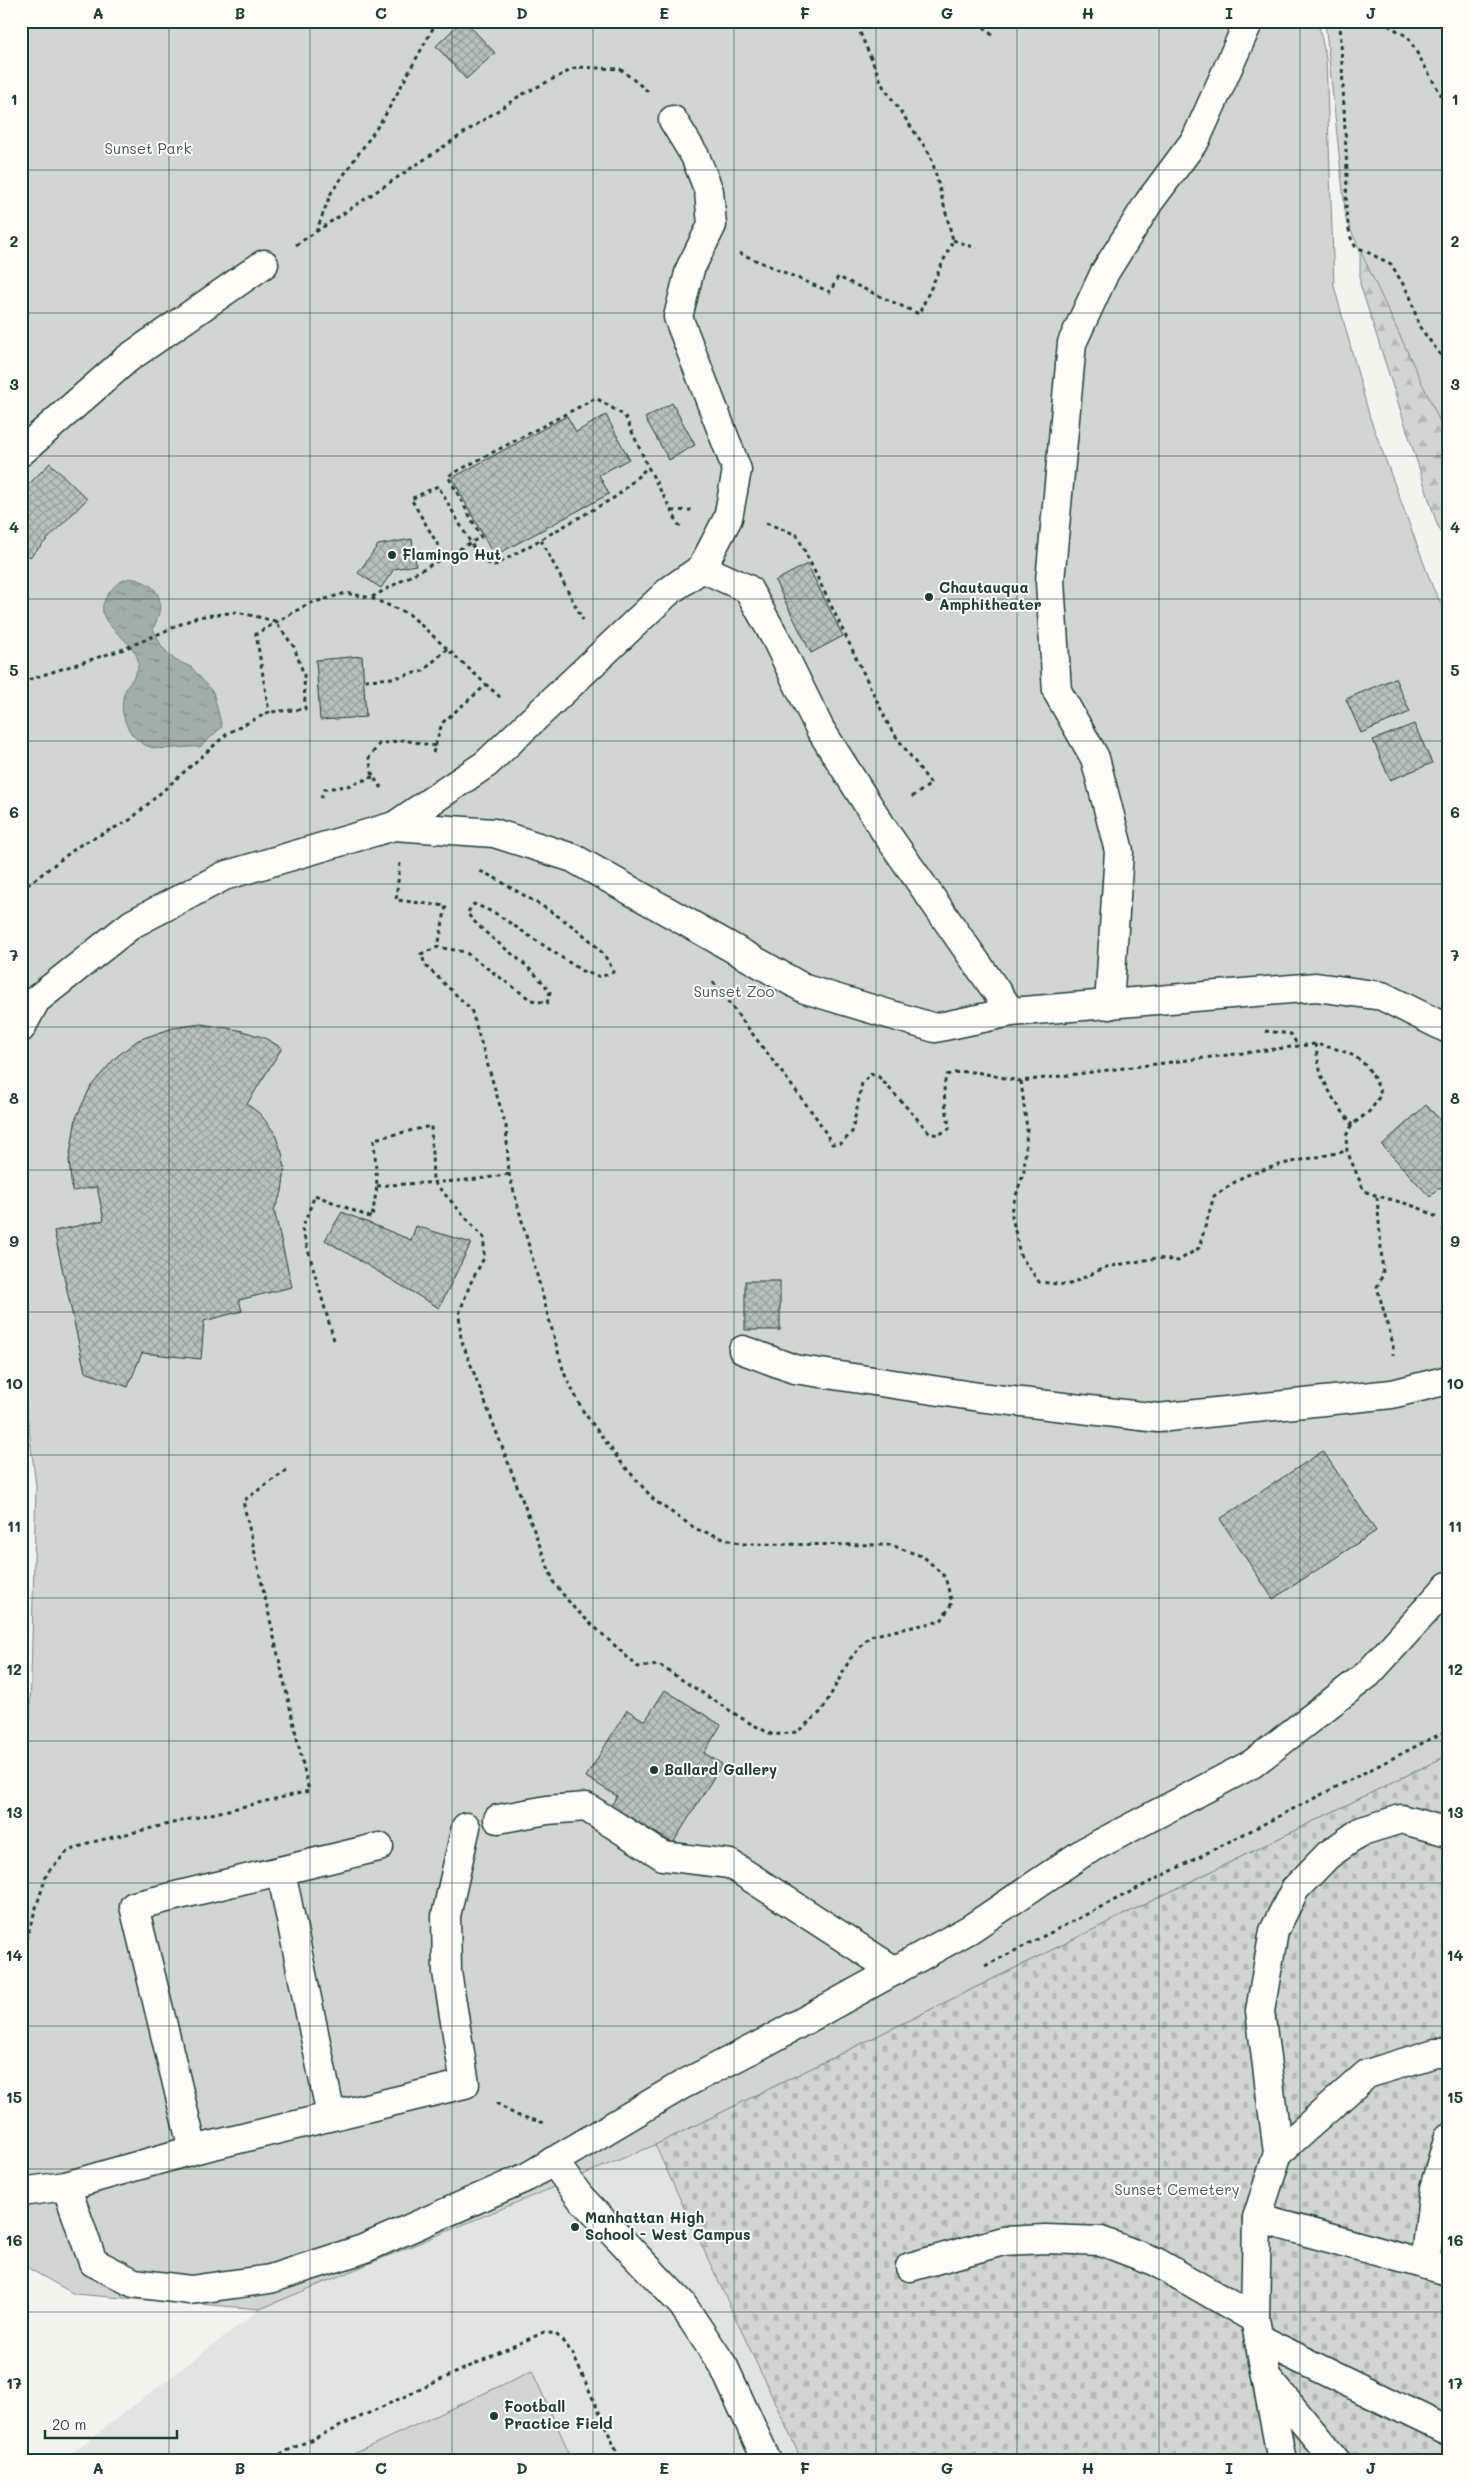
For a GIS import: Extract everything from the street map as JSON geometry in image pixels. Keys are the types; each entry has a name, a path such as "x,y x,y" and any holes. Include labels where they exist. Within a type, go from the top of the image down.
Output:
{"street":[{"path":"1109,1005 1119,851 1096,758 1057,691 1050,581 1072,343 1105,272 1149,202 1196,139 1249,21"},
{"path":"21,1028 36,1000 132,924 224,876 394,826 486,764 670,591 702,568 729,514 737,470 678,317 690,269 712,225 709,191 695,156 672,120"},
{"path":"21,452 127,359 264,264"},
{"path":"702,568 748,589 776,639 820,729 878,821 1011,1012"},
{"path":"394,826 494,833 573,858 805,989 935,1028 1011,1012 1316,987 1382,996 1448,1029"},
{"path":"743,1350 794,1369 979,1397 1158,1418 1392,1394 1448,1380"},
{"path":"66,2186 93,2262 134,2283 190,2290 270,2279 363,2248 527,2177 682,2085 764,2043 970,1929 1084,1852 1252,1764 1368,1674 1448,1586"},
{"path":"498,1819 547,1810 586,1807 663,1856 730,1864 895,1971"},
{"path":"1282,2461 1257,2329 1257,2218 1278,2153 1260,2011 1274,1931 1295,1889 1328,1855 1362,1831 1401,1819 1448,1832"},
{"path":"21,2192 66,2186 193,2150 464,2084 447,1972 446,1916 466,1827"},
{"path":"193,2150 134,1906 379,1847"},
{"path":"281,1871 331,2116"},
{"path":"1278,2153 1366,2074 1435,2053 1448,2053"},
{"path":"1257,2218 1436,2268 1434,2188 1448,2139"},
{"path":"554,2161 580,2197 682,2304 724,2367 767,2461"},
{"path":"910,2267 1003,2241 1046,2239 1101,2241 1156,2262 1257,2329 1448,2431"},
{"path":"1266,2377 1336,2461"}],"path":[{"path":"316,233 332,193 383,119 437,21"},
{"path":"706,238 830,292 838,277 919,314 953,240 931,156 883,86 855,21"},
{"path":"978,21 995,38"},
{"path":"1340,21 1347,172 1346,211 1350,236 1355,246 1391,264 1410,296 1420,326 1448,364"},
{"path":"1381,21 1408,37 1448,107"},
{"path":"264,264 316,233 521,95 577,67 620,69 646,88 672,120"},
{"path":"953,240 976,248"},
{"path":"371,598 481,537 448,476 596,398 625,416 648,467 702,568"},
{"path":"445,557 411,499 438,486 480,559 494,566 617,496 648,467"},
{"path":"672,511 711,509 764,523 797,535 890,728 931,784 878,821"},
{"path":"541,540 602,656"},
{"path":"269,712 256,634 308,604 346,593 371,598 409,614 530,723"},
{"path":"21,682 124,649 198,617 236,612 275,622 294,647 304,675 305,709 269,712 228,733 130,820 80,845 21,890"},
{"path":"365,680 394,678 423,671 447,650"},
{"path":"432,755 442,723 486,685"},
{"path":"436,746 403,740 379,744 369,758 373,777 388,797 394,826 402,848 396,900 446,906 438,947"},
{"path":"321,798 325,789 347,786 373,777"},
{"path":"334,1340 302,1229 315,1195 372,1218 377,1186 374,1139 431,1126 433,1181 484,1238 484,1258 470,1284 459,1314 461,1339 554,1583 574,1608 638,1667 659,1665 746,1721 773,1735 797,1732 822,1711 850,1659 870,1636 941,1621 952,1603 945,1577 924,1556 890,1544 742,1544 696,1529 655,1500 620,1460 582,1411 564,1373 509,1174 506,1126 471,1009 426,966 421,954 438,947 466,952 531,1000 547,1003 550,992 539,976 478,926 467,913 474,904 495,913 582,971 601,977 613,972 609,959 582,932 495,878 479,871"},
{"path":"707,974 818,1120 832,1144 842,1143 852,1132 862,1083 871,1074 879,1077 930,1133 938,1135 949,1129 943,1085 947,1075 956,1072 972,1071 1021,1081 1315,1044 1340,1050 1360,1059 1374,1077 1381,1094 1371,1110 1352,1125 1346,1136 1346,1151 1364,1191 1378,1197 1406,1203 1436,1217"},
{"path":"1315,1044 1321,1075 1334,1100 1352,1125"},
{"path":"1021,1081 1027,1129 1024,1171 1011,1211 1020,1255 1039,1282 1068,1285 1106,1267 1157,1258 1178,1261 1199,1248 1214,1196 1244,1176 1282,1164 1346,1151"},
{"path":"377,1186 433,1181 481,1180 509,1174"},
{"path":"1378,1197 1383,1274 1377,1287 1393,1344 1392,1394"},
{"path":"21,1955 47,1873 67,1852 88,1843 309,1791 243,1501 287,1470"},
{"path":"982,1968 1448,1730"},
{"path":"464,2084 516,2115 549,2124"},
{"path":"265,2461 544,2332 556,2334 572,2352 621,2461"}],"shaded area":[{"name":"Manhattan High School - West Campus","path":"655,2145 802,2461 61,2461 260,2309"}],"green space":[{"name":"Sunset Zoo","path":"21,21 1318,21 1326,59 1334,286 1370,418 1433,588 1448,617 1448,1755 655,2145 260,2309 74,2294 21,2264 21,1770 30,1715 36,1486 21,1366"},
{"path":"1325,21 1448,21 1448,439 1346,220"},
{"path":"1361,21 1448,21 1448,545 1437,524 1360,284"},
{"name":"Sunset Cemetery","path":"1448,1755 1448,2461 802,2461 655,2145"},
{"name":"Football Practice Field","path":"532,2371 573,2461 338,2461"}],"water":[{"path":"130,578 149,585 158,596 159,610 153,629 162,647 175,660 191,667 213,692 222,727 200,747 161,749 150,747 136,738 126,724 122,708 123,699 125,691 138,668 138,660 128,643 106,621 103,613 103,603 115,586"}],"building":[{"path":"462,21 465,21 495,53 466,79 436,46"},
{"path":"672,403 695,445 669,460 645,418"},
{"path":"606,415 629,459 599,475 609,494 494,556 452,478 567,416 576,432"},
{"path":"50,463 87,499 30,557 21,548 21,492"},
{"name":"Flamingo Hut","path":"412,539 416,565 394,569 381,588 358,573 378,545"},
{"path":"807,564 843,636 811,653 775,581"},
{"path":"362,656 366,717 320,720 316,660"},
{"path":"1395,678 1410,712 1361,733 1346,699"},
{"path":"1414,724 1432,763 1390,780 1373,740"},
{"path":"201,1024 239,1030 265,1038 282,1048 247,1104 260,1114 274,1132 282,1153 285,1169 282,1192 274,1210 292,1287 239,1300 242,1311 204,1321 201,1359 142,1353 128,1387 85,1372 54,1231 104,1220 97,1187 72,1191 69,1160 76,1118 91,1086 115,1058 138,1040 173,1028"},
{"path":"1426,1105 1448,1128 1448,1195 1440,1187 1430,1197 1382,1145"},
{"path":"342,1212 411,1240 416,1226 471,1243 439,1308 325,1240"},
{"path":"1448,1225 1448,1236 1442,1230"},
{"path":"745,1281 780,1281 780,1330 745,1330"},
{"path":"1323,1451 1376,1531 1273,1599 1220,1519"},
{"name":"Ballard Gallery","path":"665,1690 721,1725 704,1753 722,1764 673,1843 611,1806 617,1796 586,1777 627,1710 645,1721"}],"place":[{"name":"Flamingo Hut","path":"392,555"},
{"name":"Chautauqua Amphitheater","path":"929,597"},
{"name":"Ballard Gallery","path":"654,1770"},
{"name":"Manhattan High School - West Campus","path":"575,2227"},
{"name":"Football Practice Field","path":"494,2416"}],"park label":[{"name":"Sunset Park","path":"148,149"}]}
